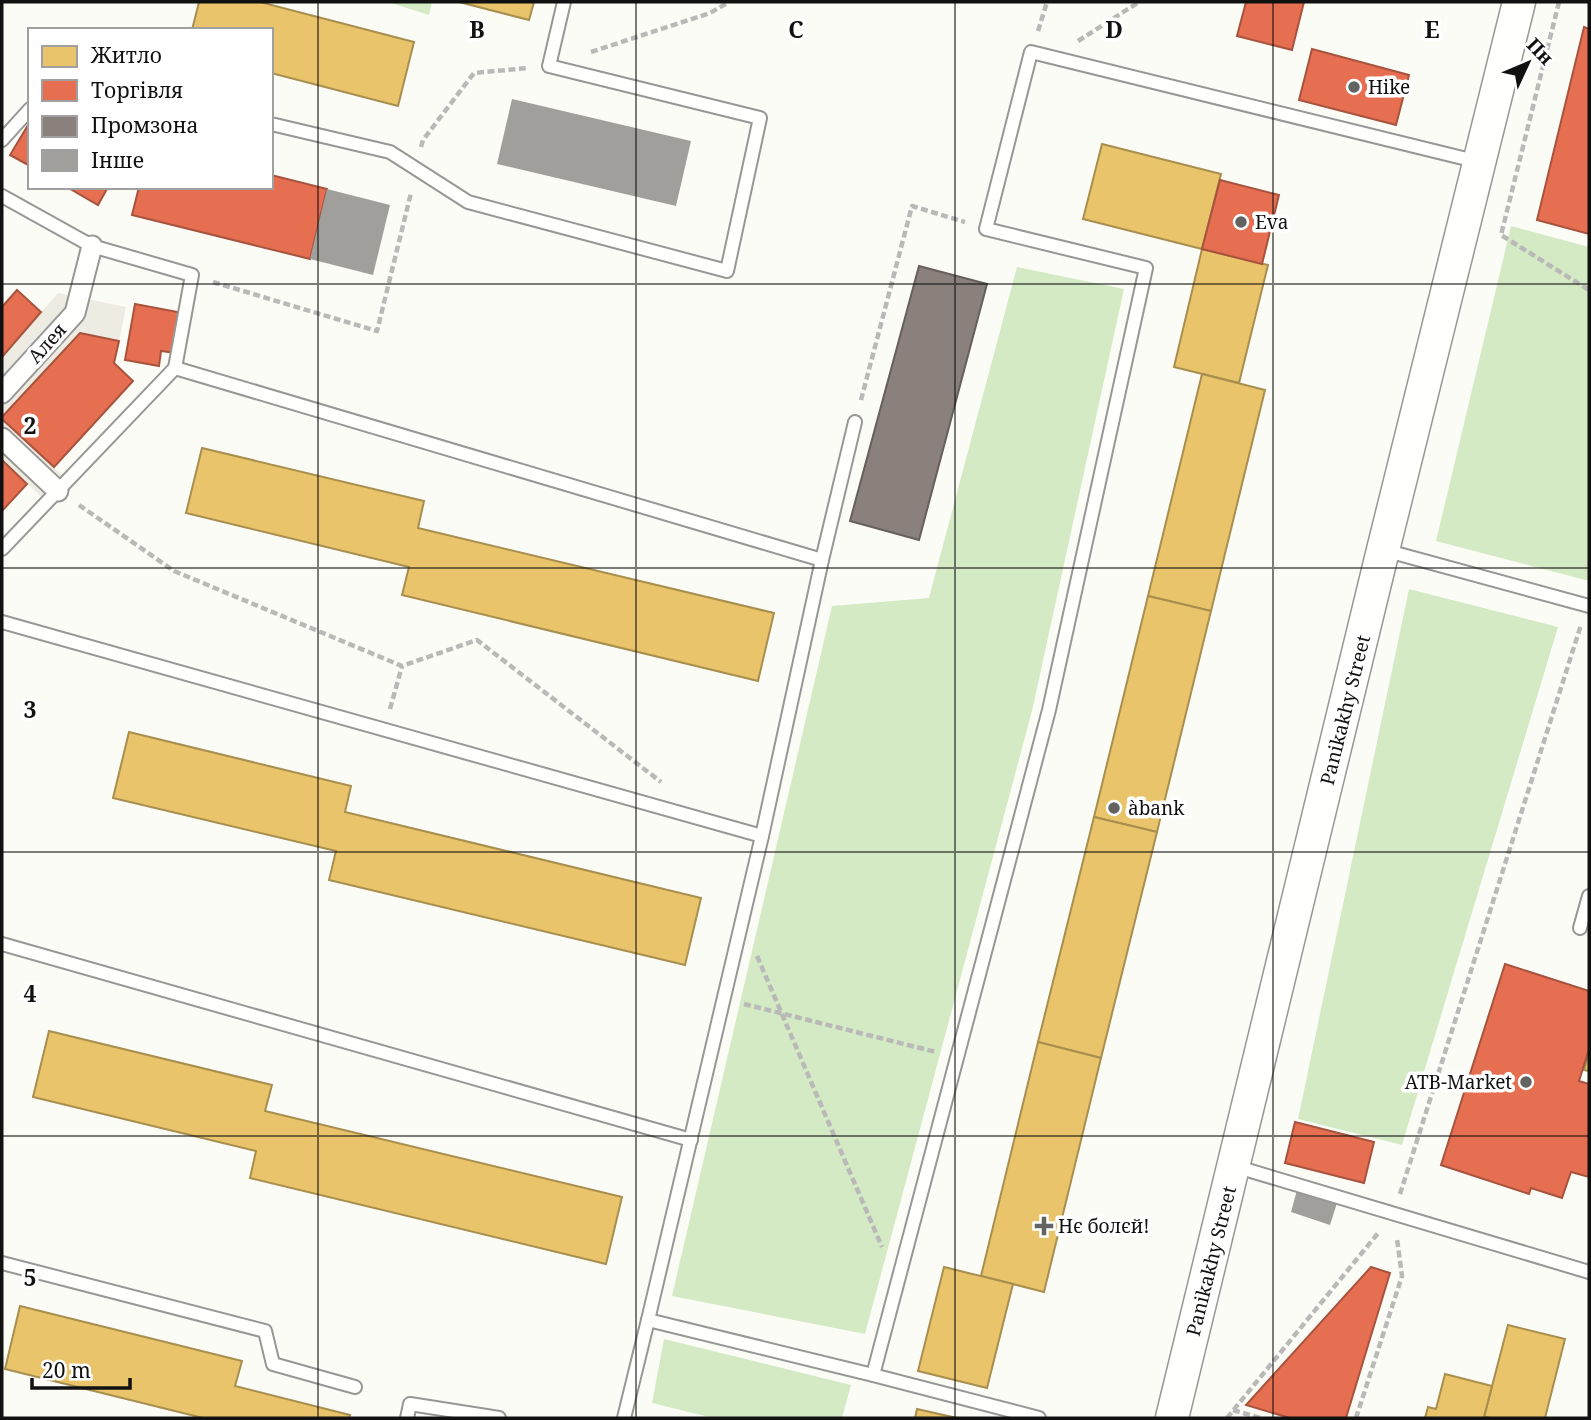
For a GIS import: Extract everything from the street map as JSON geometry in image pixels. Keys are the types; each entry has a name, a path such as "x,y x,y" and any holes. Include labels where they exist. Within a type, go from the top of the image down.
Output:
{"street":[{"name":"Panikakhy Street","path":"1172,1418 1519,2"},
{"name":"Алея","path":"2,393 75,313 92,246"},
{"path":"2,438 58,491"}],"lane":[{"path":"273,124 390,152 468,202 727,271 760,118 549,66 564,2"},
{"path":"873,1375 1049,710 1146,268 986,229 1031,52 1479,162"},
{"path":"2,140 28,111"},
{"path":"2,196 92,246 192,275 175,368 2,549"},
{"path":"175,368 822,560"},
{"path":"624,1418 762,836 855,422"},
{"path":"1383,550 1588,605"},
{"path":"2,622 762,836"},
{"path":"1580,928 1589,896"},
{"path":"2,944 691,1140"},
{"path":"1234,1166 1589,1272"},
{"path":"2,1263 265,1331 273,1364 355,1387"},
{"path":"648,1320 1039,1418"},
{"path":"407,1418 410,1404 499,1418"}],"path":[{"path":"474,73 549,66 710,13 729,2"},
{"path":"1031,52 1047,2"},
{"path":"1052,57 1139,2"},
{"path":"1559,2 1501,234 1589,290"},
{"path":"855,422 912,206 986,229"},
{"path":"192,275 377,331"},
{"path":"58,491 174,571 402,666 477,640 671,790"},
{"path":"1227,1418 1394,1214 1588,605"},
{"path":"384,730 402,666"},
{"path":"742,920 897,1282"},
{"path":"724,998 957,1057"},
{"path":"1356,1418 1402,1276 1394,1214"},
{"path":"1233,1410 1260,1418"}],"green space":[{"path":"388,2 432,2 429,15"},
{"path":"1511,226 1589,247 1589,581 1436,541"},
{"path":"1017,267 1124,289 1032,711 865,1334 672,1296 832,606 929,598"},
{"path":"1409,589 1558,627 1402,1145 1298,1119"},
{"path":"664,1339 851,1385 842,1418 713,1418 652,1403"}],"shaded area":[{"path":"58,293 126,307 119,341 79,333 2,417 2,357"},
{"path":"2,419 67,480 47,502 2,460"}],"building: Житло":[{"path":"199,2 260,2 414,42 398,106 273,74 273,28 192,28"},
{"path":"459,2 534,2 529,20"},
{"path":"1102,144 1221,174 1202,249 1083,219"},
{"path":"1202,249 1268,265 1239,383 1174,367"},
{"path":"1202,374 1265,390 1211,611 1148,596"},
{"path":"202,448 424,501 418,528 774,613 758,681 402,595 409,567 186,513"},
{"path":"1148,596 1211,611 1157,832 1094,817"},
{"path":"129,732 351,786 345,812 701,898 685,965 329,880 336,851 113,798"},
{"path":"1094,817 1157,832 1101,1058 1038,1042"},
{"path":"49,1031 272,1085 265,1111 622,1197 606,1264 250,1178 256,1151 33,1097"},
{"path":"1038,1042 1101,1058 1044,1292 981,1276"},
{"path":"1589,1053 1589,1071 1584,1070"},
{"path":"944,1267 1013,1284 987,1388 918,1371"},
{"path":"20,1306 242,1361 235,1386 350,1415 349,1418 203,1418 5,1369"},
{"path":"1508,1325 1565,1339 1545,1418 1484,1417"},
{"path":"1445,1374 1492,1386 1484,1417 1490,1418 1425,1418 1428,1407 1436,1409"},
{"path":"917,1409 957,1418 915,1418"}],"building: Торгівля":[{"path":"1246,2 1304,2 1292,50 1237,36"},
{"path":"1584,27 1589,29 1589,234 1537,220"},
{"name":"Hike","path":"1312,49 1409,75 1396,125 1299,100"},
{"path":"28,125 28,165 10,155"},
{"path":"273,176 327,189 310,259 132,215 138,189 273,189"},
{"name":"Eva","path":"1220,180 1279,195 1262,264 1202,249"},
{"path":"70,189 107,189 98,205"},
{"path":"17,290 41,312 2,357 2,307"},
{"path":"135,304 183,313 175,353 161,351 159,366 125,360"},
{"path":"80,333 119,341 114,363 133,381 54,467 2,417"},
{"path":"2,460 27,484 2,511"},
{"name":"ATB-Market","path":"1505,964 1589,991 1589,1049 1579,1081 1589,1084 1589,1177 1571,1172 1562,1198 1531,1188 1529,1194 1441,1165"},
{"path":"1295,1122 1374,1142 1364,1183 1285,1163"},
{"path":"1371,1267 1390,1273 1346,1418 1290,1418 1246,1405"}],"building: Промзона":[{"path":"919,266 987,284 919,540 850,521"}],"building: Інше":[{"path":"512,99 691,141 676,206 497,164"},
{"path":"327,189 390,205 373,275 310,259"},
{"path":"1297,1190 1337,1203 1330,1225 1291,1212"}],"place":[{"name":"Hike","path":"1354,87"},
{"name":"Eva","path":"1241,222"},
{"name":"àbank","path":"1114,808"},
{"name":"ATB-Market","path":"1526,1082"},
{"name":"Нє болєй!","path":"1044,1226"}]}
